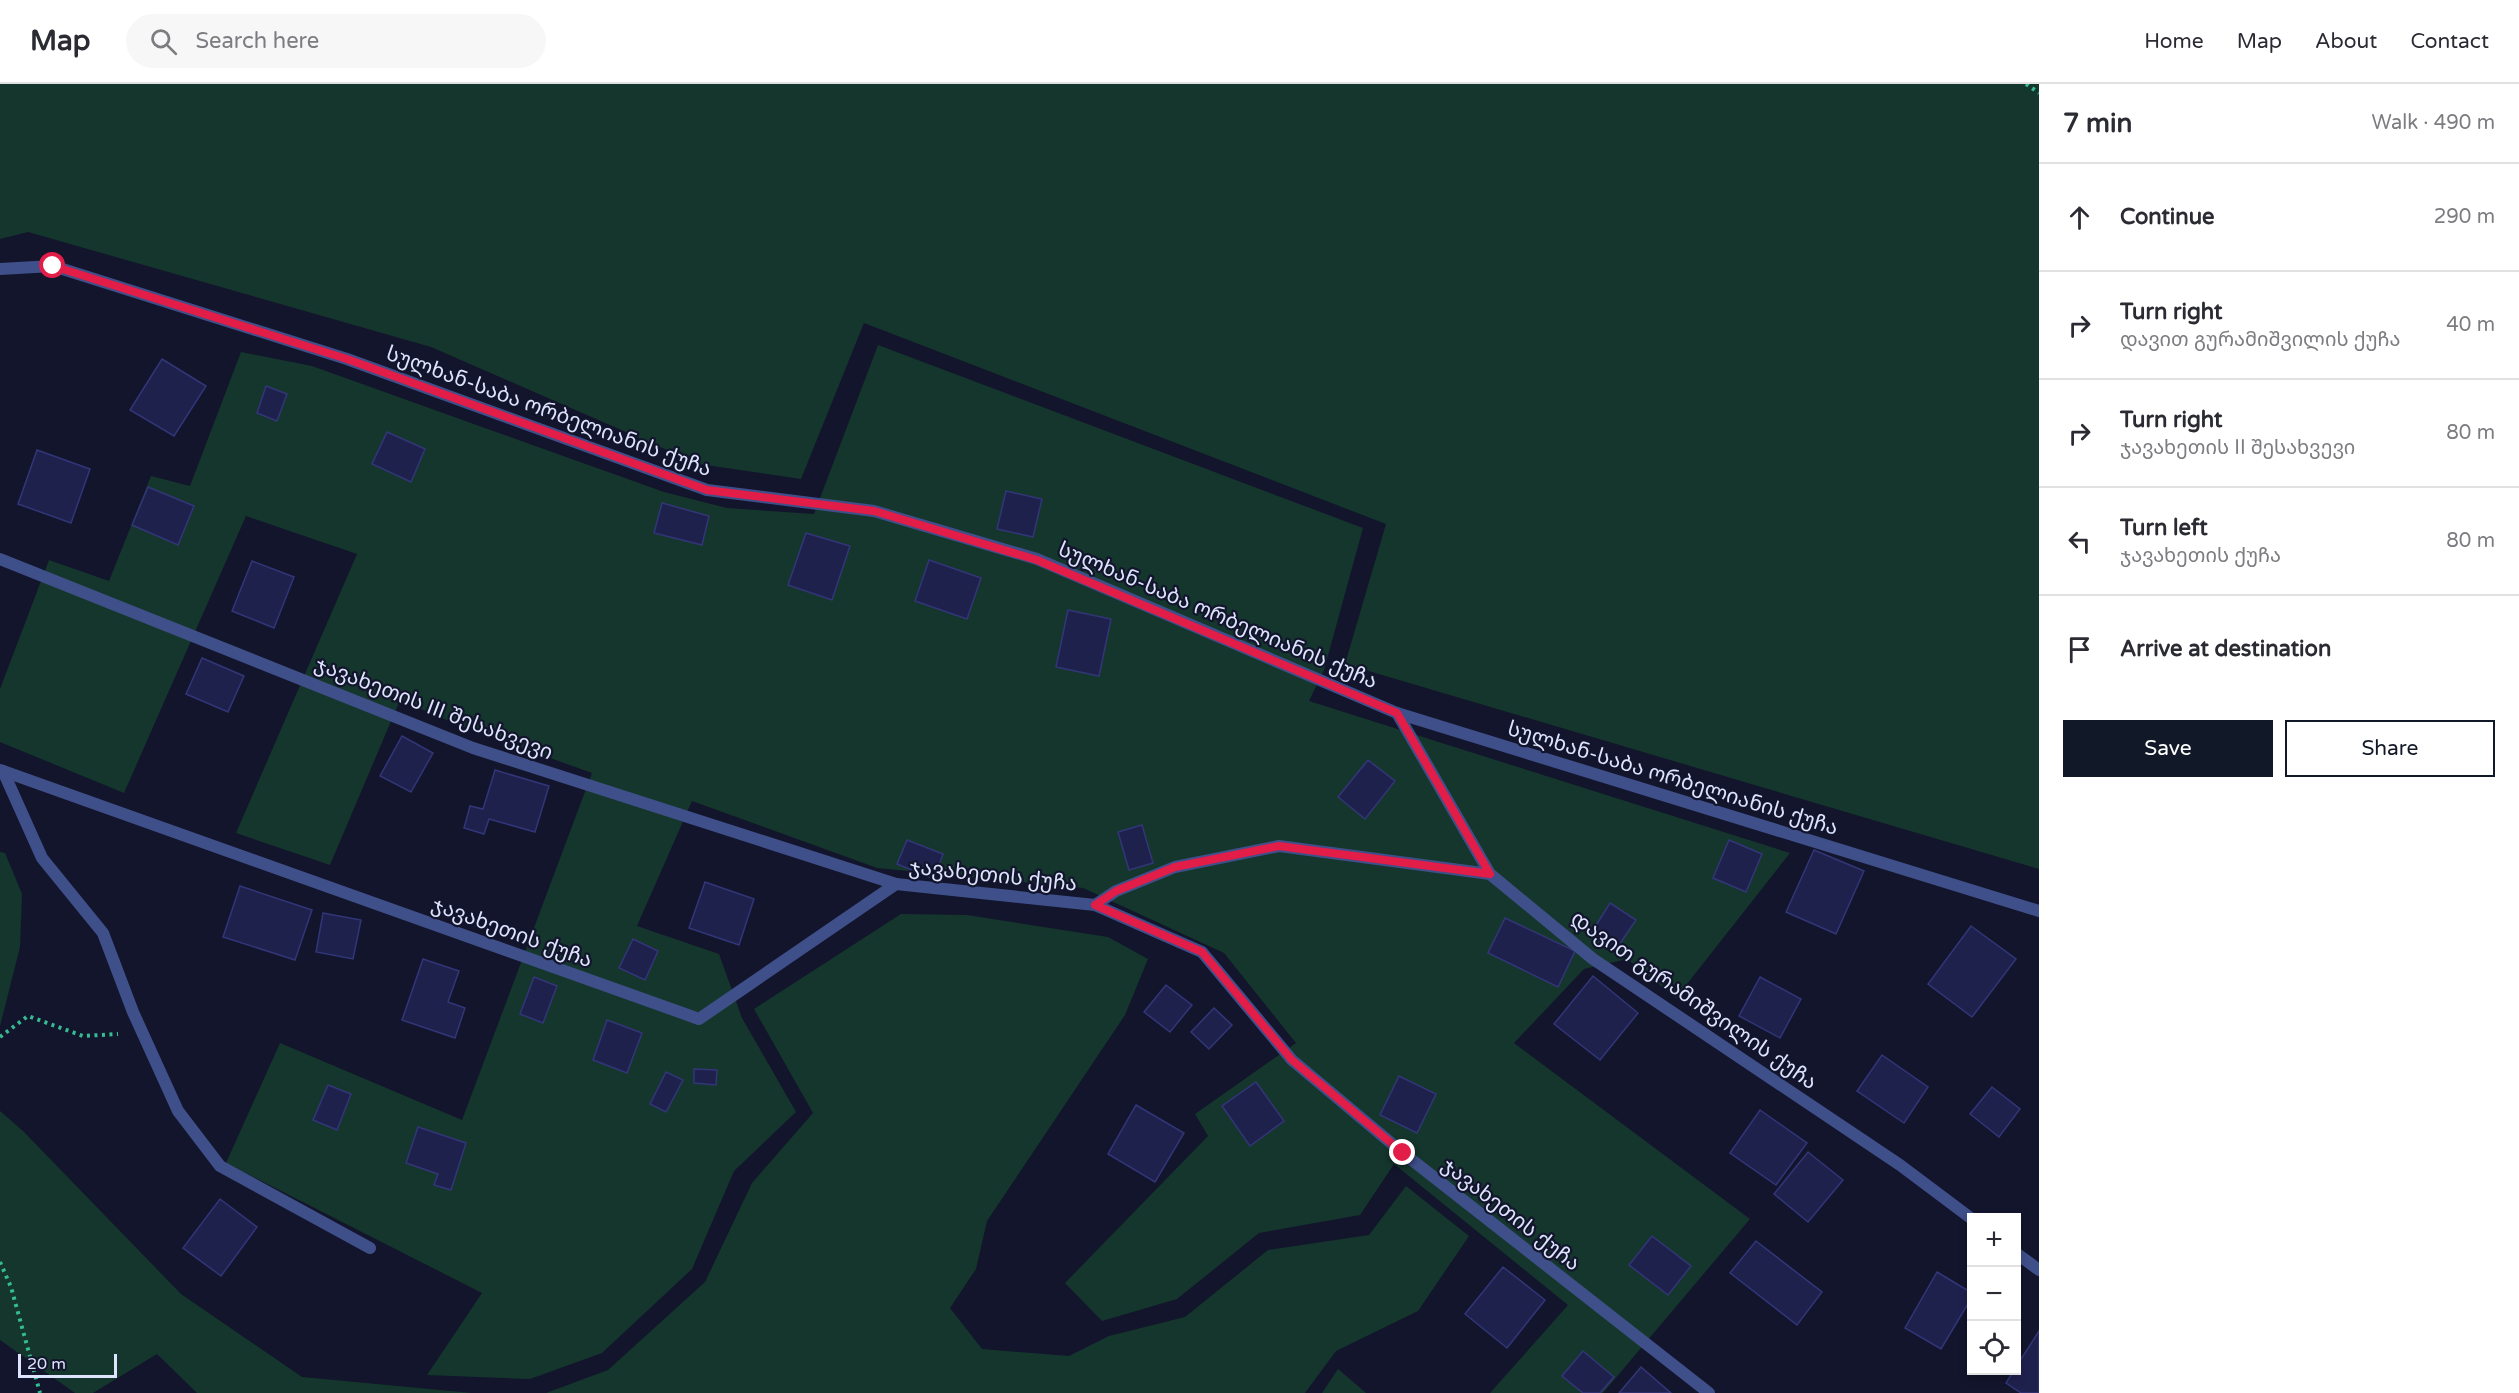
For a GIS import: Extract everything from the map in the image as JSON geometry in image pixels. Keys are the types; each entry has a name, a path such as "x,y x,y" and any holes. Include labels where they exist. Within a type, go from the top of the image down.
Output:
{"street":[{"name":"სულხან-საბა ორბელიანის ქუჩა","path":"0,269 53,266 76,273 347,359 707,490 874,511 1037,560 1397,713 2039,911"},
{"name":"ჯავახეთის III შესახვევი","path":"0,559 473,748 896,884"},
{"name":"დავით გურამიშვილის ქუჩა","path":"1397,713 1490,874 1593,959 1900,1165 1967,1216"},
{"name":"ჯავახეთის ქუჩა","path":"2,770 699,1019 896,884 1095,905 1202,952 1292,1060 1403,1153 1709,1393"},
{"path":"2,770 42,858 103,933 133,1011 178,1111 220,1166 370,1248"},
{"path":"1095,905 1116,891 1175,867 1279,846 1490,874"},
{"path":"2021,1257 2039,1270"}],"path":[{"path":"2026,84 2039,93"},
{"path":"0,1037 28,1016 83,1036 116,1036 133,1011"},
{"path":"0,1262 11,1287 40,1393"}],"green space":[{"path":"0,84 2039,84 2039,869 1345,664 1386,524 864,323 801,479 699,464 431,347 28,232 0,239"},
{"path":"878,345 1363,528 1324,670 1309,701 1790,853 1676,998 1627,959 1584,969 1514,1043 1750,1219 1603,1393 1490,1393 1568,1305 1394,1164 1360,1215 1259,1233 1177,1299 1102,1321 1065,1283 1208,1136 1195,1114 1296,1043 1224,953 1083,888 877,868 692,801 637,926 719,954 742,1018 796,1112 734,1171 692,1269 602,1353 530,1379 427,1375 482,1293 226,1163 280,1043 462,1120 592,773 461,726 400,700 330,865 236,833 357,554 246,516 124,793 0,742 0,689 49,560 109,581 151,476 190,486 241,352 312,366 664,492 727,508 814,514"},
{"path":"0,852 5,853 22,894 20,947 0,1026"},
{"path":"901,914 967,915 1108,937 1148,959 1125,1015 987,1221 976,1269 950,1308 982,1349 1069,1356 1109,1336 1185,1317 1268,1250 1369,1235 1406,1186 1469,1236 1418,1311 1336,1351 1305,1393 546,1393 608,1370 705,1282 752,1183 813,1113 754,1009"},
{"path":"0,1111 23,1131 181,1294 302,1377 472,1393 197,1393 157,1354 93,1393 75,1393 0,1340"},
{"path":"1338,1369 1366,1393 1322,1393"}],"building":[{"path":"162,359 206,386 174,436 130,410"},
{"path":"266,386 287,394 277,421 257,413"},
{"path":"387,432 425,449 411,482 372,464"},
{"path":"37,450 90,469 71,523 18,504"},
{"path":"148,487 194,506 178,545 132,525"},
{"path":"1006,491 1042,499 1033,537 997,529"},
{"path":"662,503 709,516 702,545 654,533"},
{"path":"806,533 850,546 832,600 788,585"},
{"path":"929,560 981,578 967,619 915,601"},
{"path":"252,561 294,577 274,628 232,611"},
{"path":"1068,610 1111,619 1099,676 1056,667"},
{"path":"202,658 244,676 228,712 186,694"},
{"path":"402,736 433,753 411,792 380,776"},
{"path":"1368,760 1395,781 1365,819 1338,797"},
{"path":"495,770 549,786 535,832 489,819 484,834 464,828 470,806 483,809"},
{"path":"1142,825 1153,863 1129,870 1118,832"},
{"path":"907,840 943,854 934,879 897,864"},
{"path":"1729,840 1762,854 1746,892 1713,878"},
{"path":"1814,850 1864,871 1836,934 1786,912"},
{"path":"705,882 754,899 739,945 689,928"},
{"path":"240,886 312,910 295,960 223,937"},
{"path":"1610,903 1636,920 1615,951 1590,935"},
{"path":"323,913 361,920 353,959 316,952"},
{"path":"1505,918 1575,951 1558,987 1488,953"},
{"path":"1971,926 2016,959 1972,1017 1928,984"},
{"path":"633,939 658,951 645,980 619,968"},
{"path":"423,959 459,971 448,1002 465,1008 455,1038 402,1020"},
{"path":"1593,976 1638,1013 1600,1060 1554,1024"},
{"path":"534,977 557,986 543,1023 520,1014"},
{"path":"1760,977 1801,999 1780,1038 1739,1016"},
{"path":"1166,985 1192,1005 1170,1032 1144,1012"},
{"path":"1214,1008 1232,1025 1209,1049 1191,1032"},
{"path":"607,1020 642,1033 627,1073 593,1060"},
{"path":"1882,1055 1928,1087 1904,1123 1857,1091"},
{"path":"694,1069 717,1070 716,1085 694,1083"},
{"path":"666,1072 683,1080 666,1112 650,1104"},
{"path":"1399,1076 1436,1094 1417,1133 1380,1115"},
{"path":"1256,1082 1284,1121 1250,1146 1222,1106"},
{"path":"328,1085 351,1094 337,1130 313,1120"},
{"path":"1992,1087 2020,1109 1999,1137 1970,1114"},
{"path":"1136,1105 1184,1133 1155,1182 1108,1154"},
{"path":"1760,1110 1807,1143 1776,1185 1730,1153"},
{"path":"418,1127 466,1143 451,1190 434,1185 438,1174 406,1163"},
{"path":"1808,1152 1843,1180 1808,1222 1774,1194"},
{"path":"220,1199 257,1227 221,1276 183,1248"},
{"path":"1652,1236 1691,1266 1668,1295 1629,1265"},
{"path":"1756,1241 1822,1292 1797,1325 1730,1273"},
{"path":"1503,1267 1545,1300 1507,1348 1465,1314"},
{"path":"1937,1272 1967,1290 1967,1305 1941,1349 1905,1328"},
{"path":"2039,1331 2039,1393 2021,1393 2006,1383 2011,1375 2021,1375 2021,1359"},
{"path":"1583,1351 1614,1377 1600,1393 1583,1393 1562,1376"},
{"path":"1641,1367 1671,1393 1619,1393"}],"route":[{"path":"53,266 347,359 707,490 874,511 1037,560 1397,713 1490,874 1279,846 1175,867 1116,891 1095,905 1202,952 1292,1060 1403,1153"}]}
